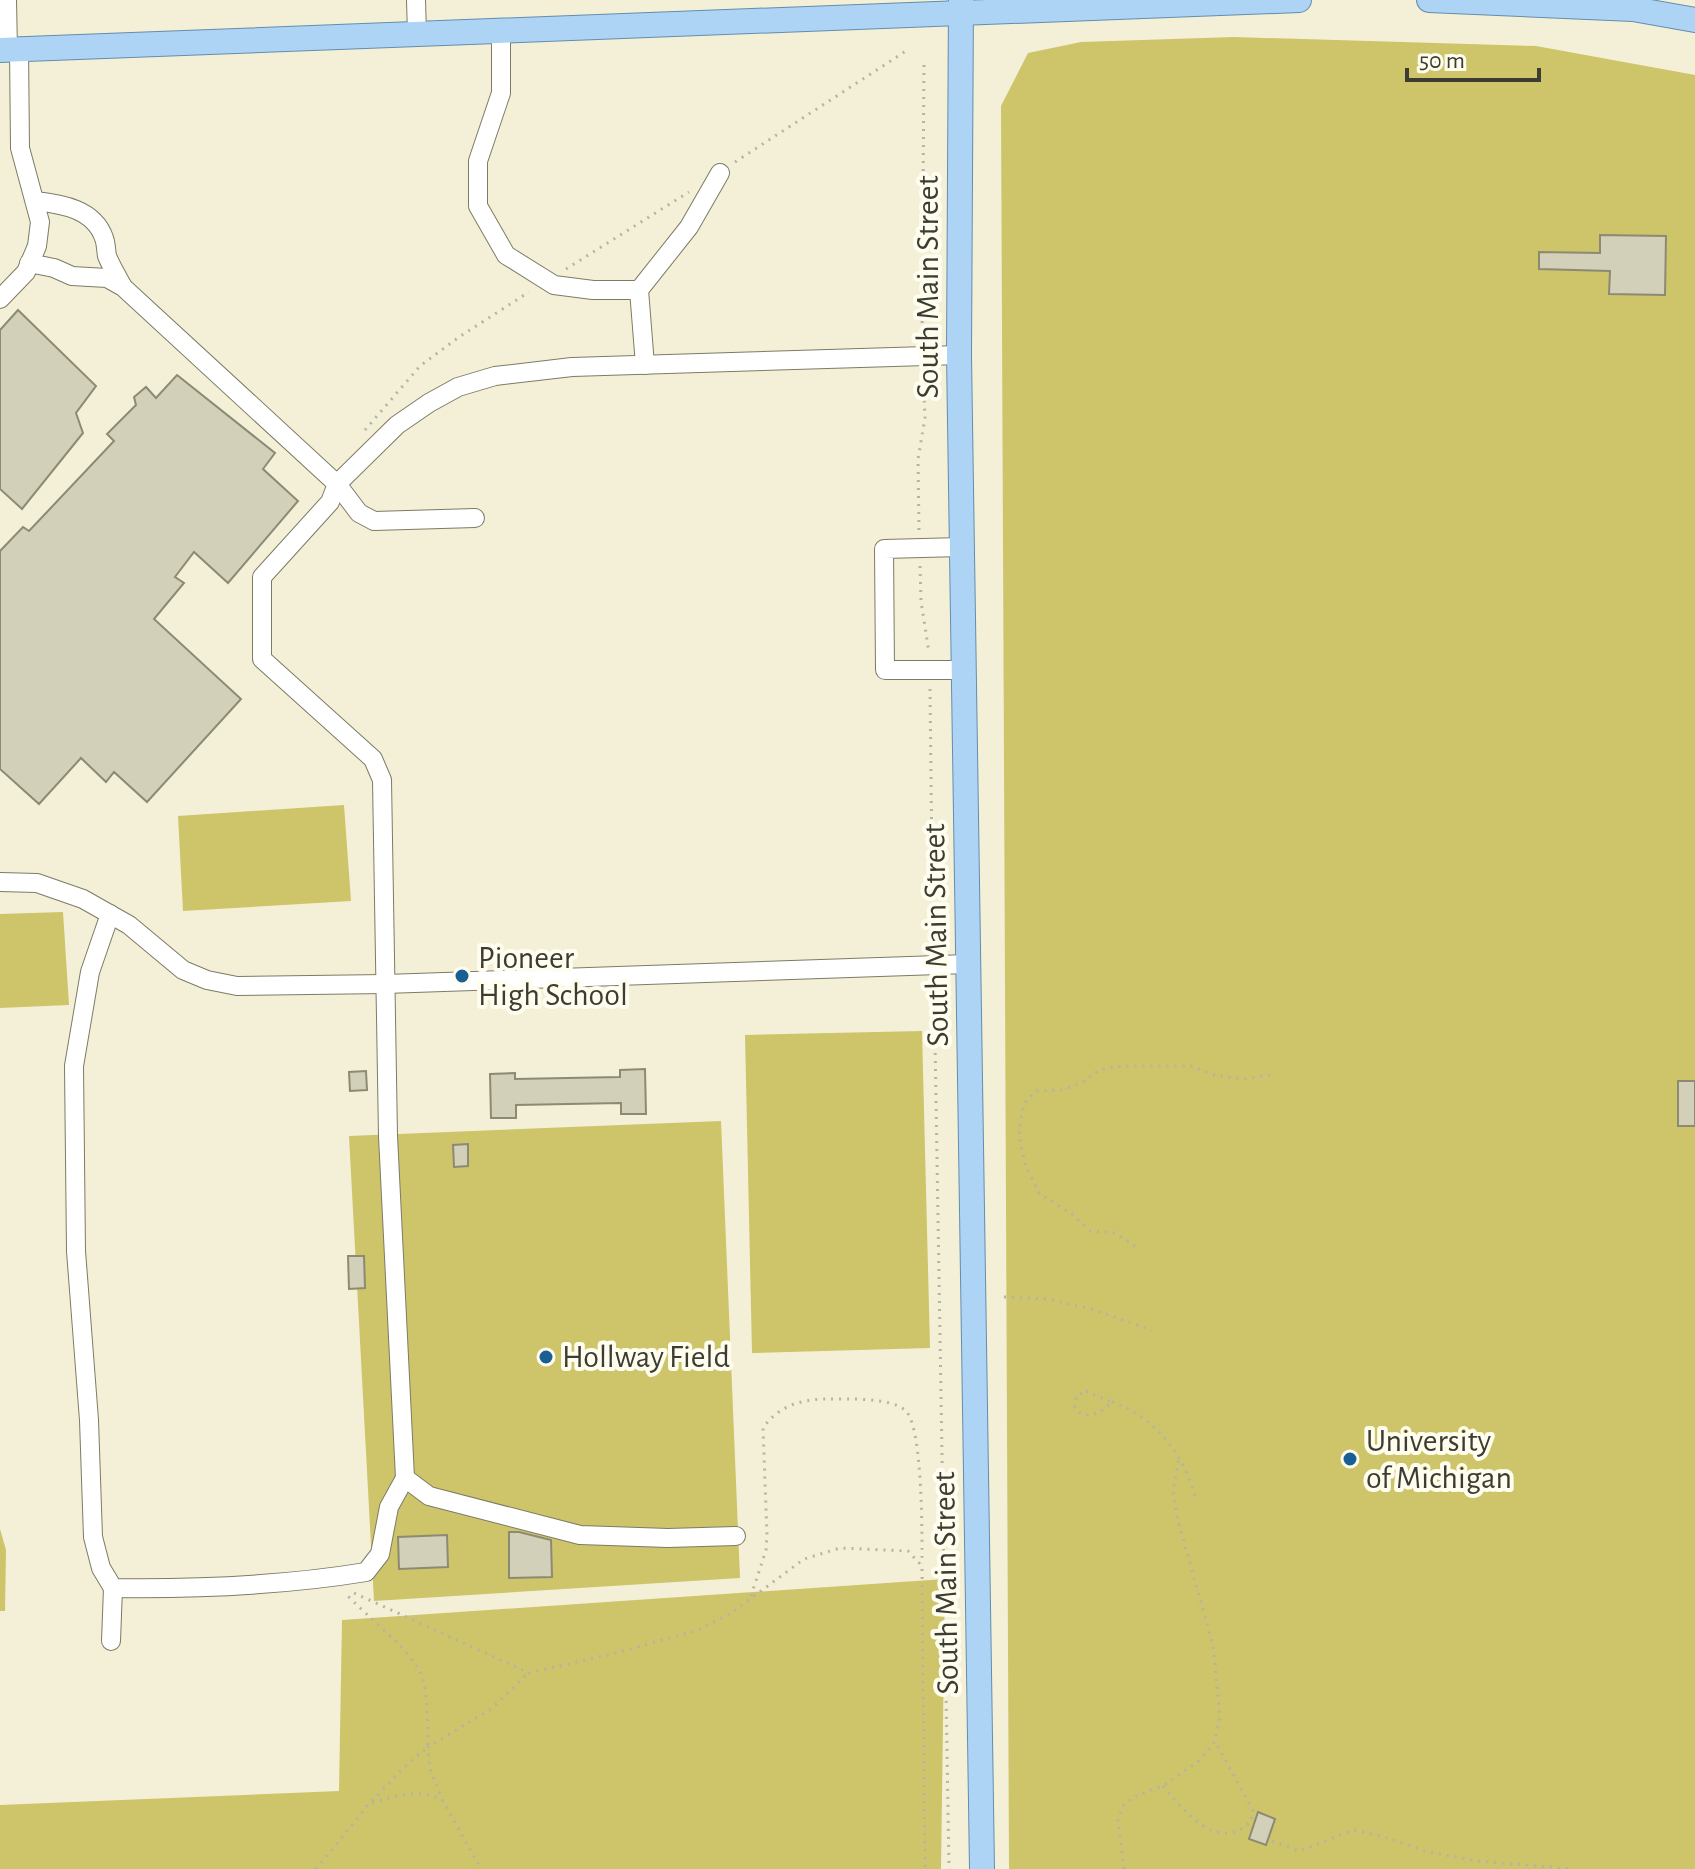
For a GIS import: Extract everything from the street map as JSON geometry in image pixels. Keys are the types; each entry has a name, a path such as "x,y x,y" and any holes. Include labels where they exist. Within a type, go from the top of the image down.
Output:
{"main road":[{"path":"9,50 501,31 961,7 1299,0"},
{"path":"1429,0 1638,5 1695,20"},
{"name":"South Main Street","path":"961,7 961,547 982,1869"}],"street":[{"path":"0,299 26,272 37,246 40,222 20,148 7,0"},
{"path":"416,0 417,34"},
{"path":"501,31 501,93 478,161 478,206 506,255 554,285 593,290 639,290"},
{"path":"645,365 639,290 689,227 720,173"},
{"path":"35,201 58,203 76,209 92,220 104,236 107,255 123,287"},
{"path":"29,263 54,268 72,276 107,278 123,287 337,484 359,513 374,521 475,518"},
{"path":"113,1588 327,1578 366,1572 380,1554 389,1507 405,1478 388,1136 382,780 373,759 262,659 262,577 330,502 337,484 397,425 458,387 495,376 572,367 959,355"},
{"path":"961,547 884,549 885,670 964,670"},
{"path":"0,882 37,883 83,899 129,925 183,970 207,980 237,986 385,984 968,964"},
{"path":"110,914 90,972 74,1066 76,1251 89,1420 93,1537 101,1568 113,1588 111,1641"},
{"path":"405,1478 429,1496 580,1535 668,1538 736,1536"}],"path":[{"path":"363,432 420,366 459,337 720,173 906,51"},
{"path":"924,60 922,356 925,418 918,459 921,601 929,670 933,950"},
{"path":"934,986 949,1869"},
{"path":"1135,1246 1115,1233 1090,1231 1073,1215 1039,1193 1025,1164 1019,1136 1027,1099 1037,1091 1063,1090 1083,1082 1099,1070 1122,1066 1191,1066 1213,1075 1243,1079 1271,1075"},
{"path":"1004,1297 1047,1299 1091,1309 1152,1330"},
{"path":"1112,1402 1100,1413 1091,1416 1081,1414 1075,1407 1077,1395 1086,1391 1134,1409 1156,1428 1179,1458 1190,1476 1196,1500"},
{"path":"750,1599 763,1560 767,1535 763,1428 770,1418 790,1405 807,1399 881,1402 906,1412 911,1420 915,1441 922,1499 925,1869"},
{"path":"1124,1869 1118,1820 1124,1804 1163,1786 1200,1760 1215,1741 1220,1717 1215,1661 1203,1605 1177,1517 1173,1491 1179,1458"},
{"path":"316,1869 404,1767 428,1747 491,1709 529,1673 698,1630 730,1614 804,1559 840,1548 908,1551 922,1566"},
{"path":"481,1869 443,1801 430,1769 425,1690 421,1674 400,1646 343,1590 359,1594 529,1673"},
{"path":"1163,1786 1201,1824 1217,1833 1235,1832 1251,1822 1253,1811 1215,1741"},
{"path":"369,1804 406,1793 423,1793 443,1801"},
{"path":"1272,1841 1299,1851 1354,1830 1428,1852 1478,1861 1573,1869"}],"shaded area":[{"path":"1234,37 1536,46 1695,75 1695,1869 1009,1869 1001,106 1028,53 1081,42"},
{"path":"344,805 351,901 183,911 178,816"},
{"path":"63,912 69,1005 0,1008 0,914"},
{"path":"922,1031 930,1348 752,1353 745,1035"},
{"name":"Hollway Field","path":"721,1121 740,1578 374,1601 349,1136"},
{"path":"0,1529 6,1550 5,1611 0,1611"},
{"path":"945,1579 941,1869 0,1869 0,1805 339,1791 342,1620"}],"building":[{"path":"1600,235 1666,236 1665,295 1609,294 1610,271 1539,269 1539,252 1600,253"},
{"path":"18,310 96,386 76,413 83,433 22,509 0,489 0,330"},
{"path":"177,375 275,453 263,469 298,501 228,583 194,552 175,577 184,583 154,619 241,699 147,802 114,772 106,782 81,758 39,804 0,769 0,551 23,527 29,531 114,441 107,434 136,405 134,397 146,387 156,398"},
{"path":"645,1069 646,1114 621,1114 621,1103 516,1105 516,1118 491,1118 490,1074 515,1073 515,1079 620,1077 620,1070"},
{"path":"366,1071 367,1090 350,1091 349,1072"},
{"path":"1678,1081 1695,1081 1695,1126 1678,1126"},
{"path":"468,1144 468,1166 454,1167 453,1145"},
{"path":"348,1256 364,1256 365,1288 349,1289"},
{"path":"509,1532 551,1540 552,1577 509,1578"},
{"path":"447,1535 448,1567 399,1569 398,1537"},
{"path":"1258,1812 1275,1819 1266,1845 1249,1839"}],"place":[{"name":"Pioneer High School","path":"462,976"},
{"name":"Hollway Field","path":"546,1357"},
{"name":"University of Michigan","path":"1350,1459"}]}
